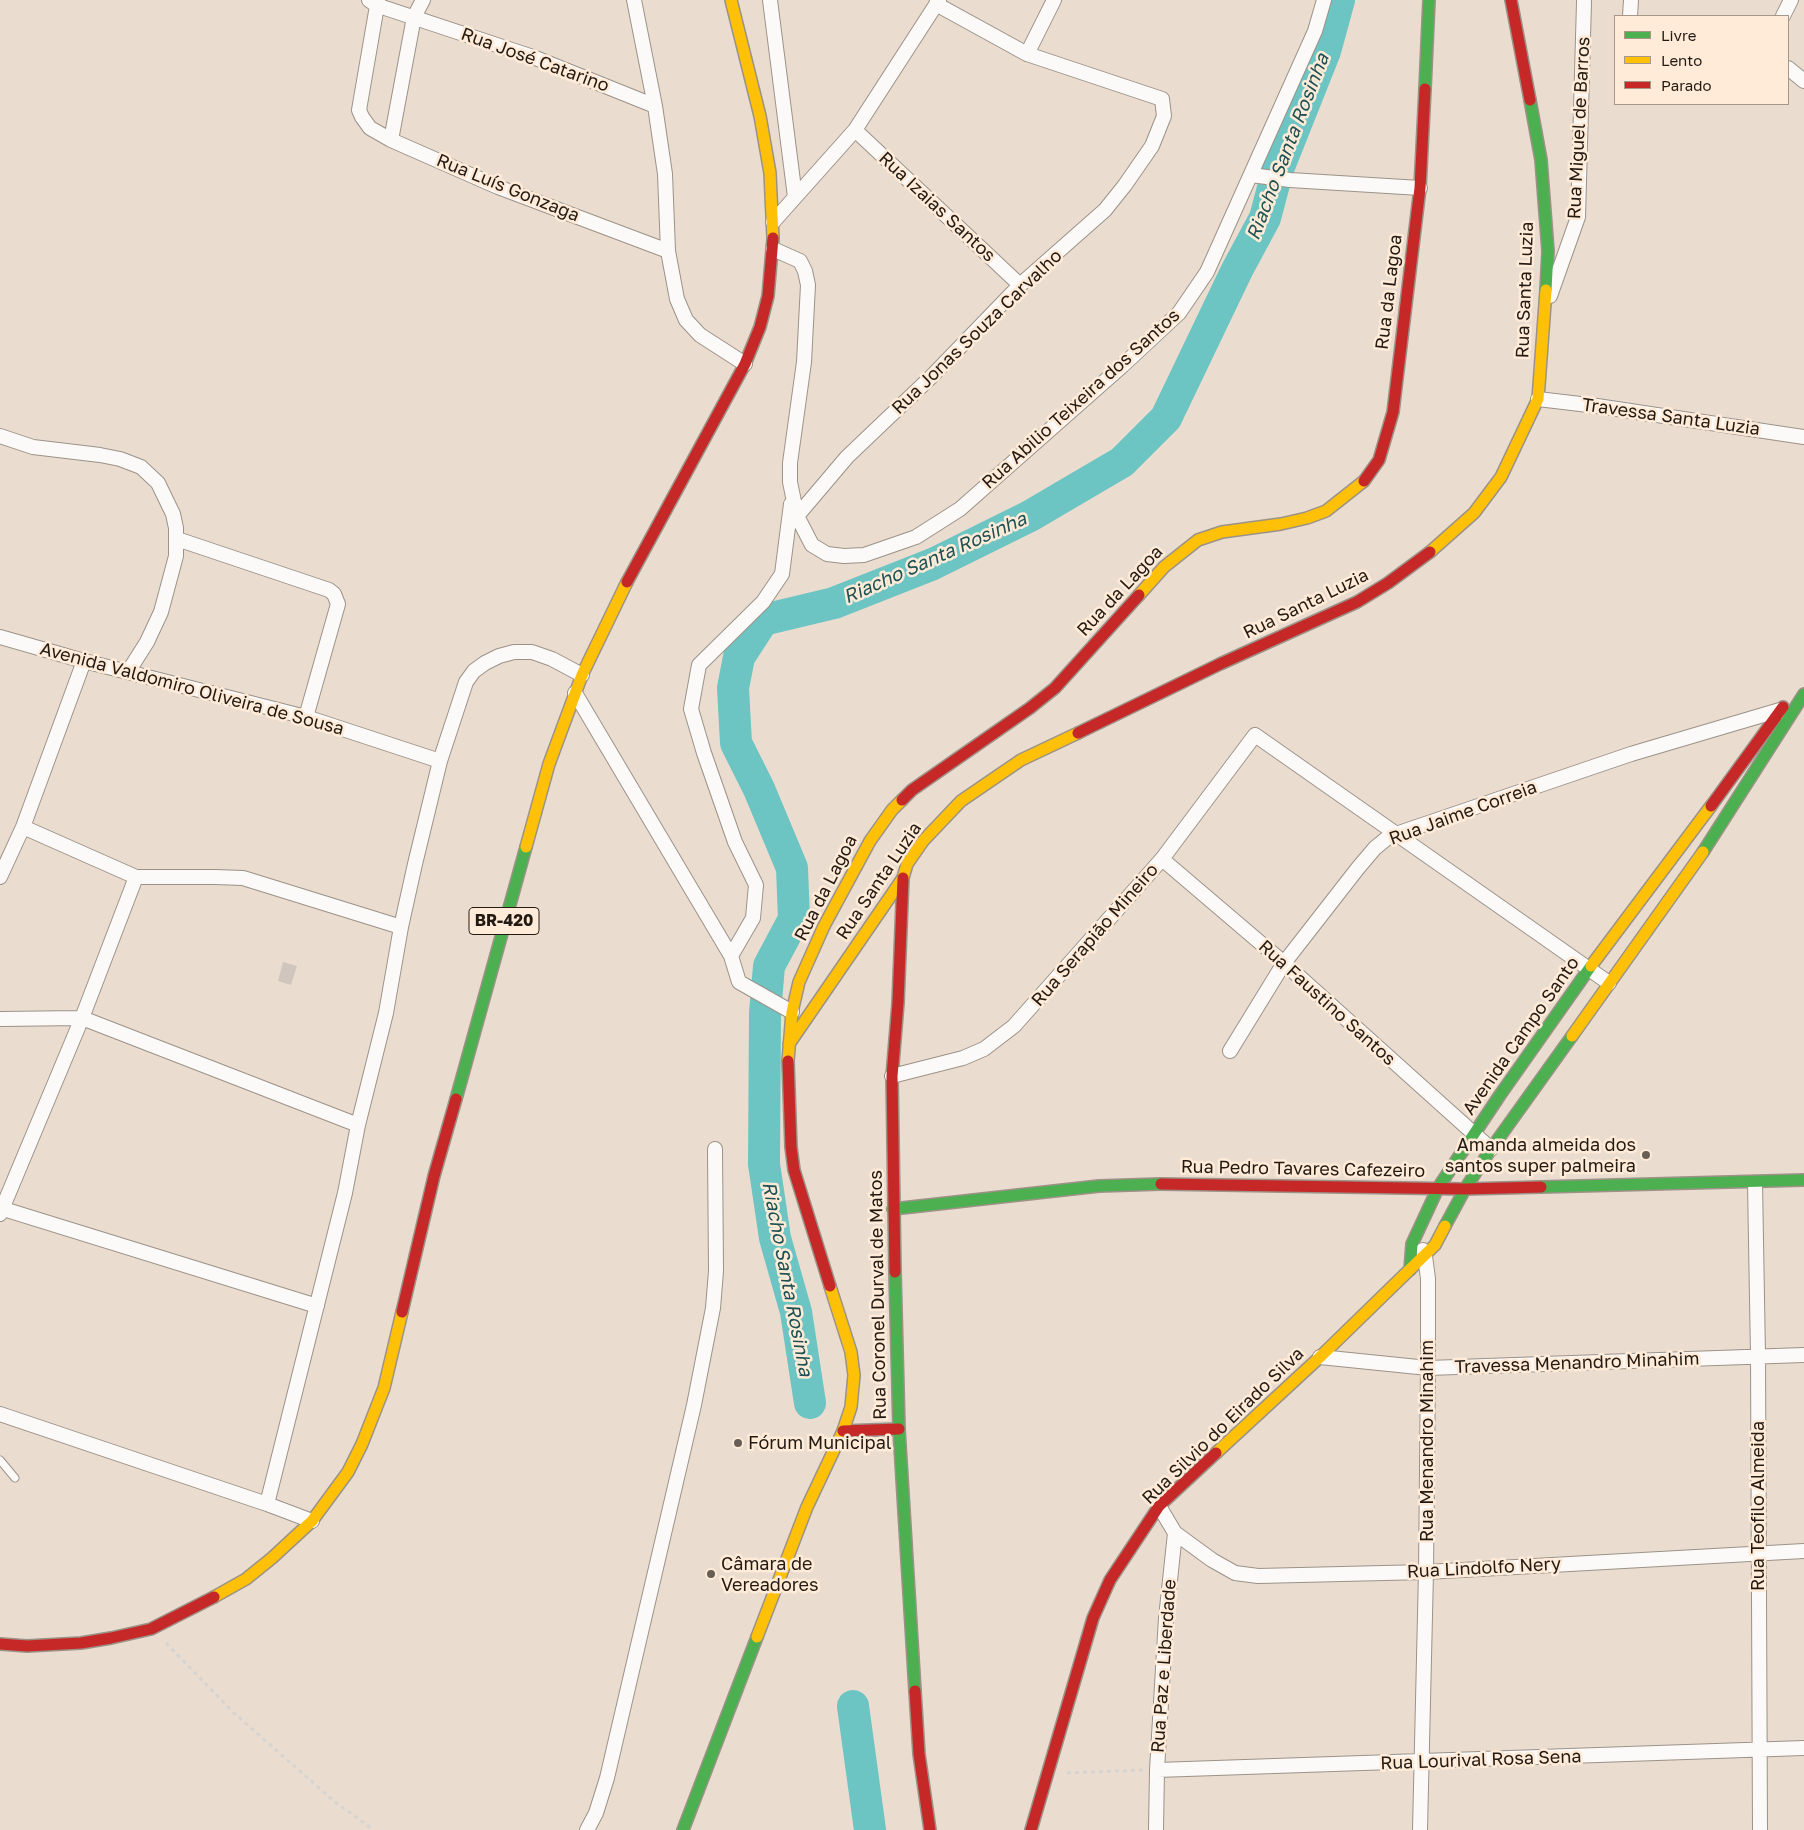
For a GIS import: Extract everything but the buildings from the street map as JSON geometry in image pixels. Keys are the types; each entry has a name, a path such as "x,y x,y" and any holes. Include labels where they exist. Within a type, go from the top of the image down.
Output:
{"street":[{"path":"391,140 414,17 423,0"},
{"path":"634,0 655,106 665,174 668,251 677,299 686,320 700,335 745,364"},
{"name":"BR-420","path":"0,1644 27,1646 81,1643 151,1628 217,1596 246,1578 272,1558 312,1522 348,1472 372,1422 384,1388 434,1176 549,764 582,675 614,606 745,364 760,327 768,296 773,249 770,173 760,116 731,0"},
{"path":"771,0 796,197"},
{"path":"773,222 854,130 937,2 1027,54 1054,0"},
{"name":"Rua Abilio Teixeira dos Santos","path":"797,516 812,545 827,554 844,556 864,555 916,537 960,509 1115,373 1179,313 1207,272 1314,31 1324,0"},
{"name":"Rua da Lagoa","path":"683,1830 807,1507 843,1431 851,1406 854,1375 851,1352 794,1170 788,1089 788,1046 792,1012 799,982 824,926 875,833 892,810 912,790 1030,708 1055,688 1164,567 1198,540 1222,532 1281,524 1326,511 1362,484 1379,460 1393,412 1420,188 1429,0"},
{"name":"Rua Santa Luzia","path":"788,1046 874,918 904,878 907,864 923,841 961,801 1021,760 1220,664 1357,602 1388,583 1440,545 1474,513 1501,477 1538,400 1548,251 1541,160 1511,0"},
{"path":"1630,15 1631,0"},
{"path":"1784,15 1791,0"},
{"name":"Rua Miguel de Barros","path":"1545,309 1578,217 1585,1"},
{"name":"Rua José Catarino","path":"374,2 533,57 655,106"},
{"name":"Rua Luís Gonzaga","path":"374,2 360,110 362,117 370,128 391,140 498,186 668,251"},
{"name":"Rua Jonas Souza Carvalho","path":"797,516 847,456 931,377 1020,285 1105,210 1152,146 1164,116 1162,99 1152,94 1027,54"},
{"path":"1789,69 1804,81"},
{"name":"Rua Izaias Santos","path":"854,130 1020,285"},
{"path":"1251,175 1290,180 1420,188"},
{"path":"773,249 800,261 805,271 808,285 808,316 804,362 790,463 790,482 797,516"},
{"name":"Travessa Santa Luzia","path":"1538,400 1597,406 1804,437"},
{"path":"0,436 33,447 120,459 141,467 158,483 173,514 177,539 176,556 161,612 147,642 128,672"},
{"path":"731,956 753,918 756,885 736,842 704,753 691,709 699,665 762,602 782,574 792,496"},
{"path":"177,539 329,590 334,594 338,604 306,717"},
{"name":"Avenida Valdomiro Oliveira de Sousa","path":"0,637 84,661 306,717 440,761"},
{"path":"266,1504 345,1193 358,1125 386,1013 401,927 440,761 466,682 474,671 485,663 499,656 514,652 532,652 552,659 582,675"},
{"path":"2,868 23,828 84,661"},
{"name":"Avenida Campo Santo","path":"1410,1270 1435,1246 1465,1189 1491,1149 1713,839 1804,684"},
{"path":"575,693 731,956 739,982 792,1012"},
{"name":"Avenida Campo Santo","path":"1410,1270 1410,1256 1416,1234 1438,1188 1500,1095 1589,969 1786,713 1804,694"},
{"name":"Rua Jaime Correia","path":"1230,1051 1284,963 1363,861 1386,839 1631,754 1786,713"},
{"name":"Rua Serapião Mineiro","path":"892,1076 962,1058 984,1049 1014,1026 1162,859 1256,735 1396,834"},
{"path":"23,828 136,877 243,878 401,927"},
{"path":"1396,834 1609,983"},
{"name":"Rua Faustino Santos","path":"1162,859 1284,963 1491,1149"},
{"path":"136,877 82,1018 1,1210 317,1306"},
{"name":"Rua Coronel Durval de Matos","path":"904,878 898,1003 892,1076 893,1209 899,1429 919,1754 930,1830"},
{"path":"0,1019 82,1018 358,1125"},
{"path":"587,1830 596,1813 607,1778 694,1405 713,1308 716,1271 715,1149"},
{"name":"Rua Pedro Tavares Cafezeiro","path":"893,1209 1099,1186 1150,1184 1465,1189 1755,1183 1804,1180"},
{"name":"Rua Teofilo Almeida","path":"1755,1183 1758,1356 1760,1830"},
{"name":"Rua Menandro Minahim","path":"1416,1234 1425,1256 1428,1279 1426,1572 1420,1830"},
{"name":"Rua Silvio do Eirado Silva","path":"1031,1830 1049,1774 1093,1618 1110,1580 1159,1506 1320,1357 1410,1270"},
{"name":"Travessa Menandro Minahim","path":"1320,1357 1428,1368 1804,1355"},
{"path":"0,1414 266,1504 312,1522"},
{"path":"843,1431 899,1429"},
{"path":"1159,1506 1175,1533"},
{"name":"Rua Lindolfo Nery","path":"1175,1533 1212,1560 1235,1573 1258,1576 1426,1572 1804,1551"},
{"name":"Rua Paz e Liberdade","path":"1156,1830 1157,1770 1166,1618 1175,1533"},
{"name":"Rua Lourival Rosa Sena","path":"1157,1770 1804,1748"}],"lane":[{"path":"0,1460 16,1478"}],"path":[{"path":"151,1628 234,1714 335,1802 374,1830"},
{"path":"1049,1774 1157,1770"}],"waterway":[{"name":"Riacho Santa Rosinha","path":"810,1403 796,1312 775,1238 764,1164 765,1013 769,966 794,919 792,868 759,789 736,743 733,688 739,657 763,620 834,603 933,564 1030,516 1122,462 1166,418 1237,270 1265,218 1278,169 1325,51 1339,0"},
{"name":"Riacho Santa Rosinha","path":"853,1706 870,1830"}],"traffic: fast":[{"path":"1425,89 1429,0"},
{"path":"1530,100 1541,160 1548,251 1546,290"},
{"path":"1703,852 1804,694"},
{"path":"456,1099 526,847"},
{"path":"1410,1270 1412,1244 1438,1188 1500,1095 1591,966"},
{"path":"1445,1226 1465,1189 1491,1149 1572,1036"},
{"path":"1541,1187 1804,1180"},
{"path":"893,1209 1099,1186 1161,1184"},
{"path":"895,1272 899,1429 915,1691"},
{"path":"683,1830 757,1637"}],"traffic: slow":[{"path":"731,0 760,116 770,173 773,238"},
{"path":"1430,552 1474,513 1501,477 1538,399 1546,290"},
{"path":"1139,595 1164,567 1198,540 1222,532 1281,524 1307,518 1326,511 1364,481"},
{"path":"526,847 549,764 582,675 627,582"},
{"path":"789,1044 903,878 907,864 923,841 961,801 1021,760 1078,733"},
{"path":"788,1061 792,1012 799,982 824,926 870,841 892,810 902,800"},
{"path":"1591,966 1711,806"},
{"path":"1572,1036 1703,852"},
{"path":"1216,1453 1320,1357 1435,1245 1445,1226"},
{"path":"757,1637 807,1507 843,1431 851,1407 854,1375 851,1352 830,1286"},
{"path":"214,1597 246,1579 312,1521 348,1472 362,1444 384,1388 402,1312"}],"traffic: jam":[{"path":"1511,0 1530,100"},
{"path":"1364,481 1379,460 1393,412 1420,188 1425,89"},
{"path":"627,582 745,364 760,327 768,296 773,238"},
{"path":"1078,733 1220,664 1357,602 1388,583 1430,552"},
{"path":"902,800 912,790 1030,708 1055,688 1139,595"},
{"path":"1711,806 1783,707"},
{"path":"895,1272 892,1076 898,1003 903,878"},
{"path":"788,1061 791,1147 794,1170 830,1286"},
{"path":"402,1312 434,1176 456,1099"},
{"path":"1161,1184 1465,1189 1541,1187"},
{"path":"843,1431 899,1429"},
{"path":"1031,1830 1093,1618 1110,1580 1159,1506 1216,1453"},
{"path":"0,1644 27,1646 81,1643 111,1638 151,1629 214,1597"},
{"path":"915,1691 919,1754 930,1830"}],"place":[{"name":"Amanda almeida dos santos super palmeira","path":"1646,1155"},
{"name":"Fórum Municipal","path":"738,1443"},
{"name":"Câmara de Vereadores","path":"711,1574"}]}
